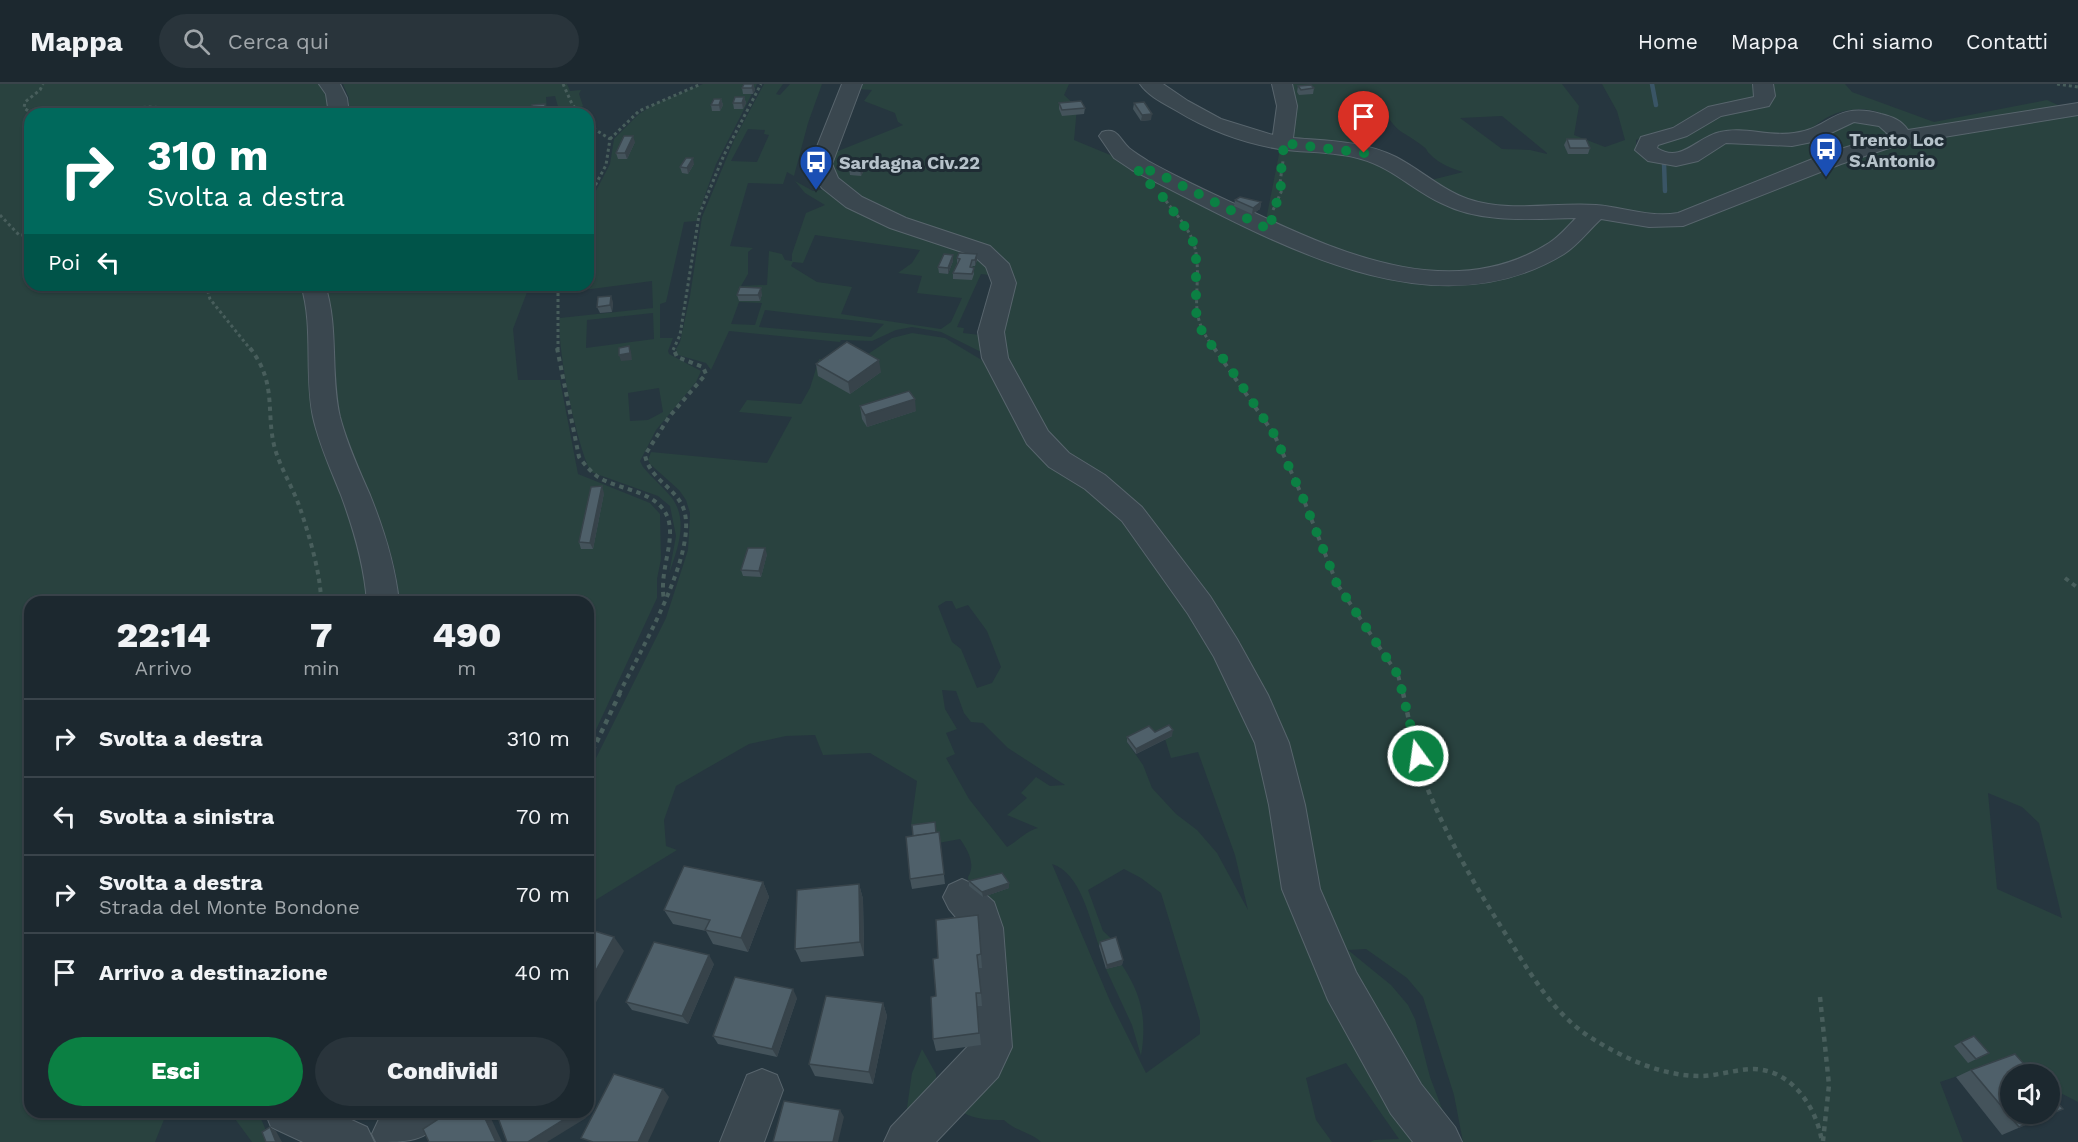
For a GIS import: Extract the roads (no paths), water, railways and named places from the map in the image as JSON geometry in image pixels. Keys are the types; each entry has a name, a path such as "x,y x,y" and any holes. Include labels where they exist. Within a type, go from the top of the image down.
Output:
{"street":[{"path":"329,84 333,87 339,108"},
{"path":"852,84 821,164 823,174 843,196 865,208 898,223 982,251 997,264 1004,283 991,332 995,358 1037,437 1059,460 1095,482 1132,514 1199,605 1227,648 1272,743 1287,805 1300,890 1342,986 1406,1100 1440,1142"},
{"path":"1150,84 1173,102 1206,121 1241,134 1282,143 1375,156 1400,168 1432,191 1478,209 1498,212 1596,212 1656,223 1670,222 1859,149 1898,138 2078,109"},
{"path":"1282,84 1287,94 1287,110 1282,143"},
{"path":"1763,84 1765,96 1762,102 1715,111 1680,132 1648,141 1646,150 1653,156 1664,159 1688,159 1715,140 1724,137 1783,140 1804,138 1823,130 1834,121 1857,115 1875,117 1893,125 1899,133 1898,138"},
{"path":"1108,136 1122,153 1140,165 1270,230 1387,272 1425,280 1451,281 1510,271 1557,248 1596,212"},
{"path":"315,291 320,304 320,372 331,434 366,527 380,576 382,596"},
{"path":"906,1142 983,1062 991,1047 984,928 980,915 962,897"},
{"path":"742,1142 762,1090"},
{"path":"312,1118 352,1142"}],"waterway":[{"path":"1652,84 1656,105"},
{"path":"1664,163 1665,191"}],"place":[{"name":"Trento Loc S.Antonio","path":"1826,178"},
{"name":"Sardagna Civ.22","path":"816,191"}]}
